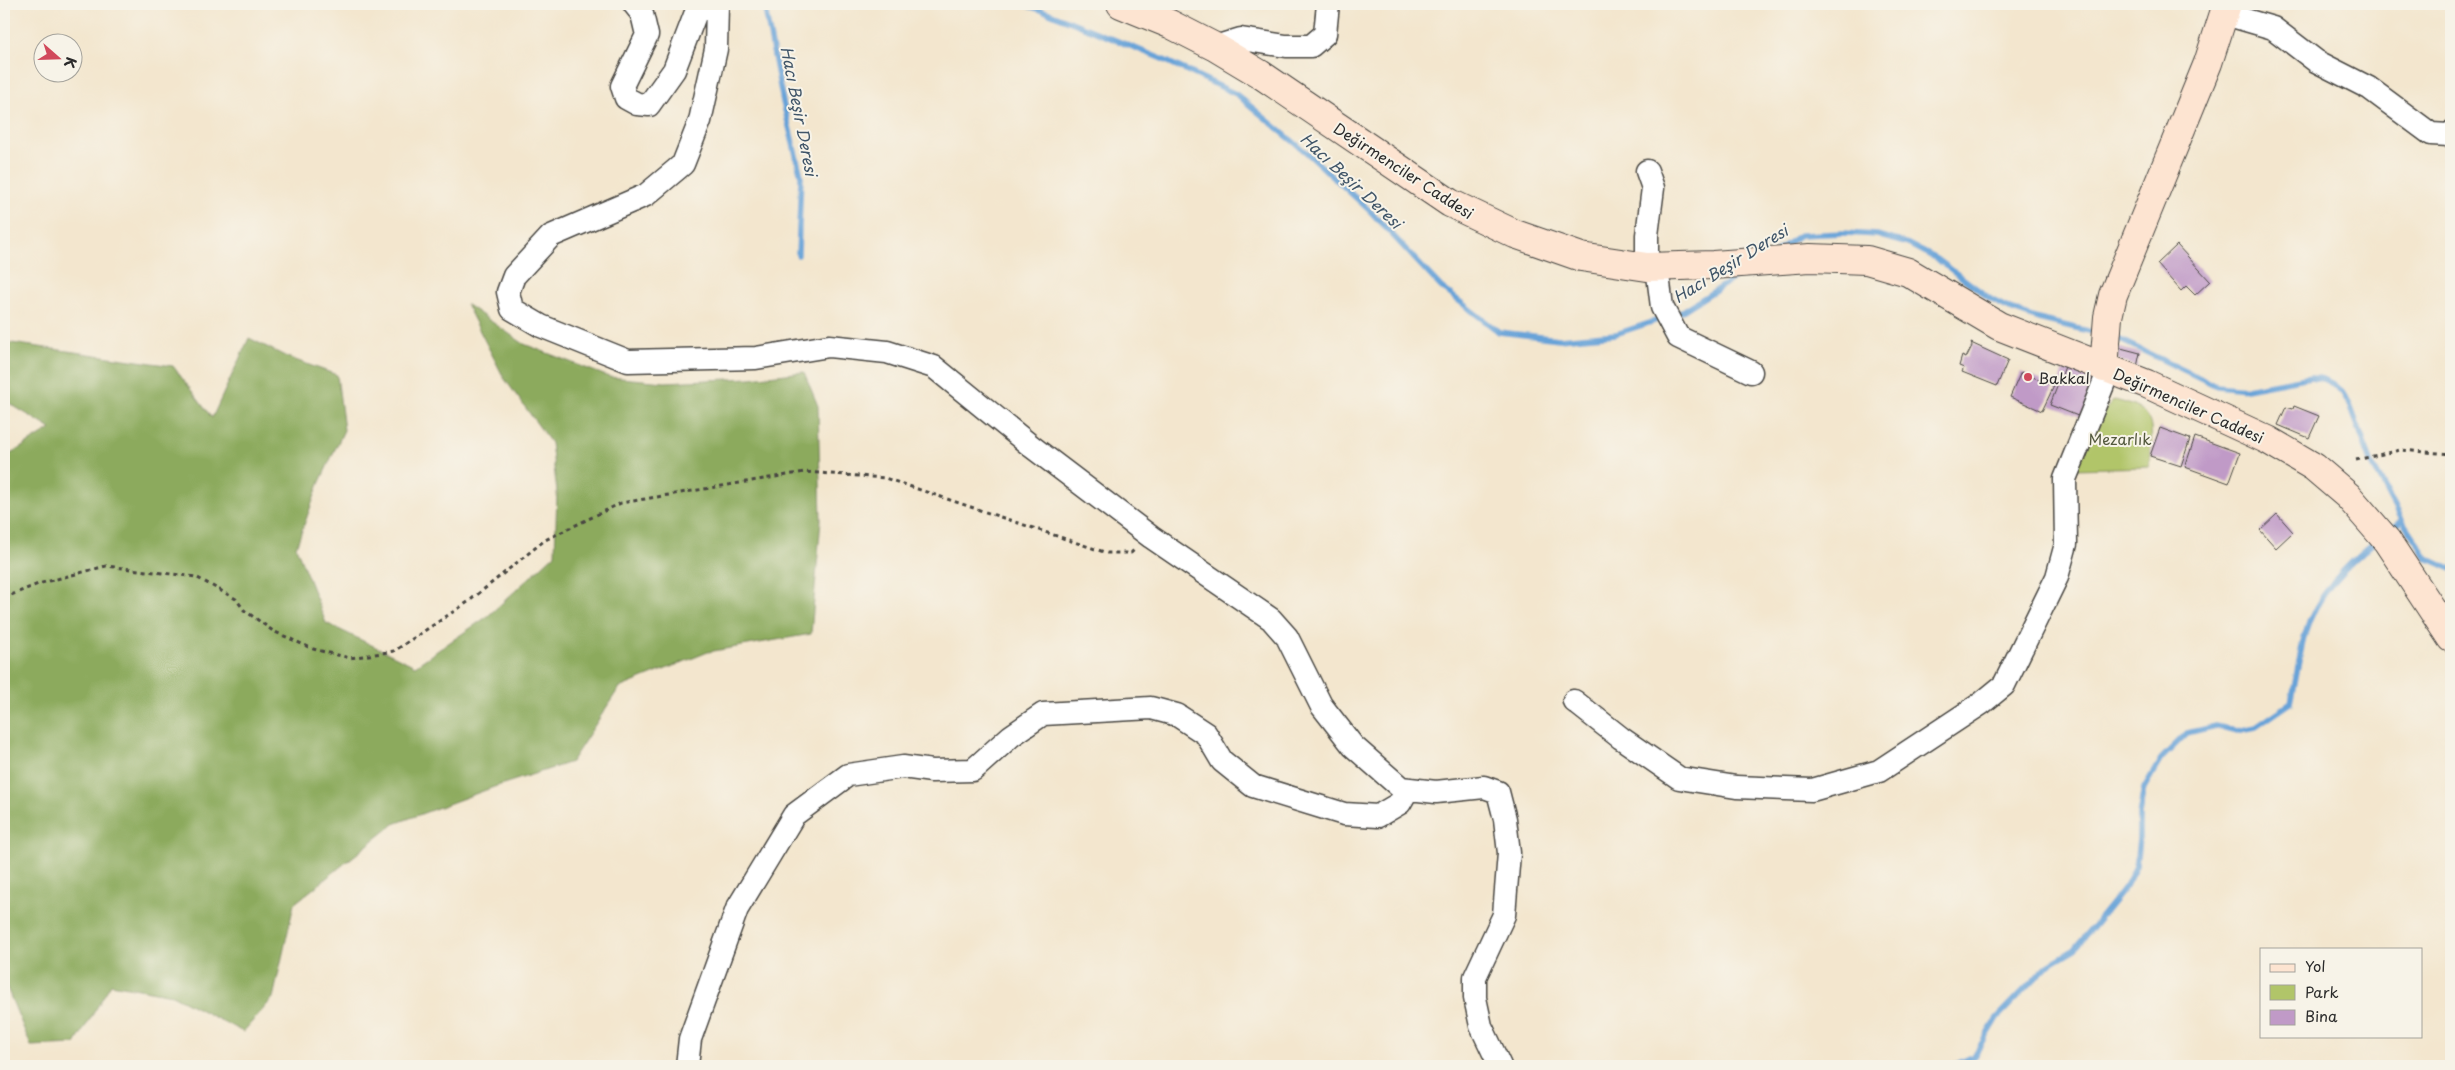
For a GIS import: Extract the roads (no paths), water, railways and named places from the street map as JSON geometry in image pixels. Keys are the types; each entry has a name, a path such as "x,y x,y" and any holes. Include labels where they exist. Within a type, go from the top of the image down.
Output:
{"main road":[{"name":"Değirmenciler Caddesi","path":"1121,4 1170,24 1215,47 1260,74 1442,198 1481,219 1515,234 1581,257 1652,267 1714,265 1810,258 1867,260 1908,272 1999,326 2106,363 2268,440 2306,462 2348,496 2382,535 2451,638"},
{"path":"2106,363 2108,317 2113,295 2208,63 2226,9"}],"street":[{"path":"634,4 642,14 647,36 622,86 626,98 637,104 649,105 674,70 695,15 703,4"},
{"path":"717,4 716,49 700,121 683,164 646,195 551,236 514,276 508,292 512,309 541,326 628,361 756,358 829,346 887,352 934,367 1031,446 1152,537 1271,619 1287,637 1321,705 1353,746 1401,788 1436,792 1484,786 1498,792 1506,819 1509,853 1504,915 1476,977 1475,998 1481,1026 1500,1066"},
{"path":"1215,47 1241,39 1286,46 1311,46 1325,34 1328,4"},
{"path":"2226,9 2273,28 2316,61 2369,88 2432,134 2449,135 2451,133"},
{"path":"1647,171 1653,188 1646,235 1662,307 1678,337 1751,372"},
{"path":"1574,701 1620,738 1679,778 1736,787 1812,790 1879,770 1982,703 2004,685 2057,577 2066,544 2065,479 2106,363"},
{"path":"687,1066 690,1039 737,909 794,815 848,775 903,768 932,771 973,770 1011,736 1043,714 1151,708 1178,715 1206,734 1222,761 1253,786 1344,814 1378,816 1400,804 1408,789"}],"waterway":[{"name":"Hacı Beşir Deresi","path":"764,4 783,102 801,176 798,255"},
{"name":"Hacı Beşir Deresi","path":"1022,4 1047,12 1162,59 1236,94 1307,153 1370,211 1441,287 1499,332 1559,339 1616,334 1664,318"},
{"name":"Hacı Beşir Deresi","path":"1778,250 1800,235 1844,233 1877,235 1908,244 1937,259 1992,300 2010,309 2038,319 2101,334"},
{"name":"Hacı Beşir Deresi","path":"1672,315 1681,312 1741,274"},
{"name":"Hacı Beşir Deresi","path":"2114,337 2217,386 2246,389 2311,377 2323,379 2333,384 2342,392 2350,405 2372,464 2402,520 2427,558 2451,569"},
{"path":"2388,531 2402,520"},
{"path":"1952,1066 1974,1056 1997,1018 2048,965 2075,949 2126,886 2136,866 2139,815 2144,788 2161,759 2187,733 2216,726 2237,731 2256,727 2291,703 2305,634 2317,606 2343,570 2377,540"}],"place":[{"name":"Bakkal","path":"2028,377"}],"park label":[{"name":"Mezarlık","path":"2120,438"}]}
